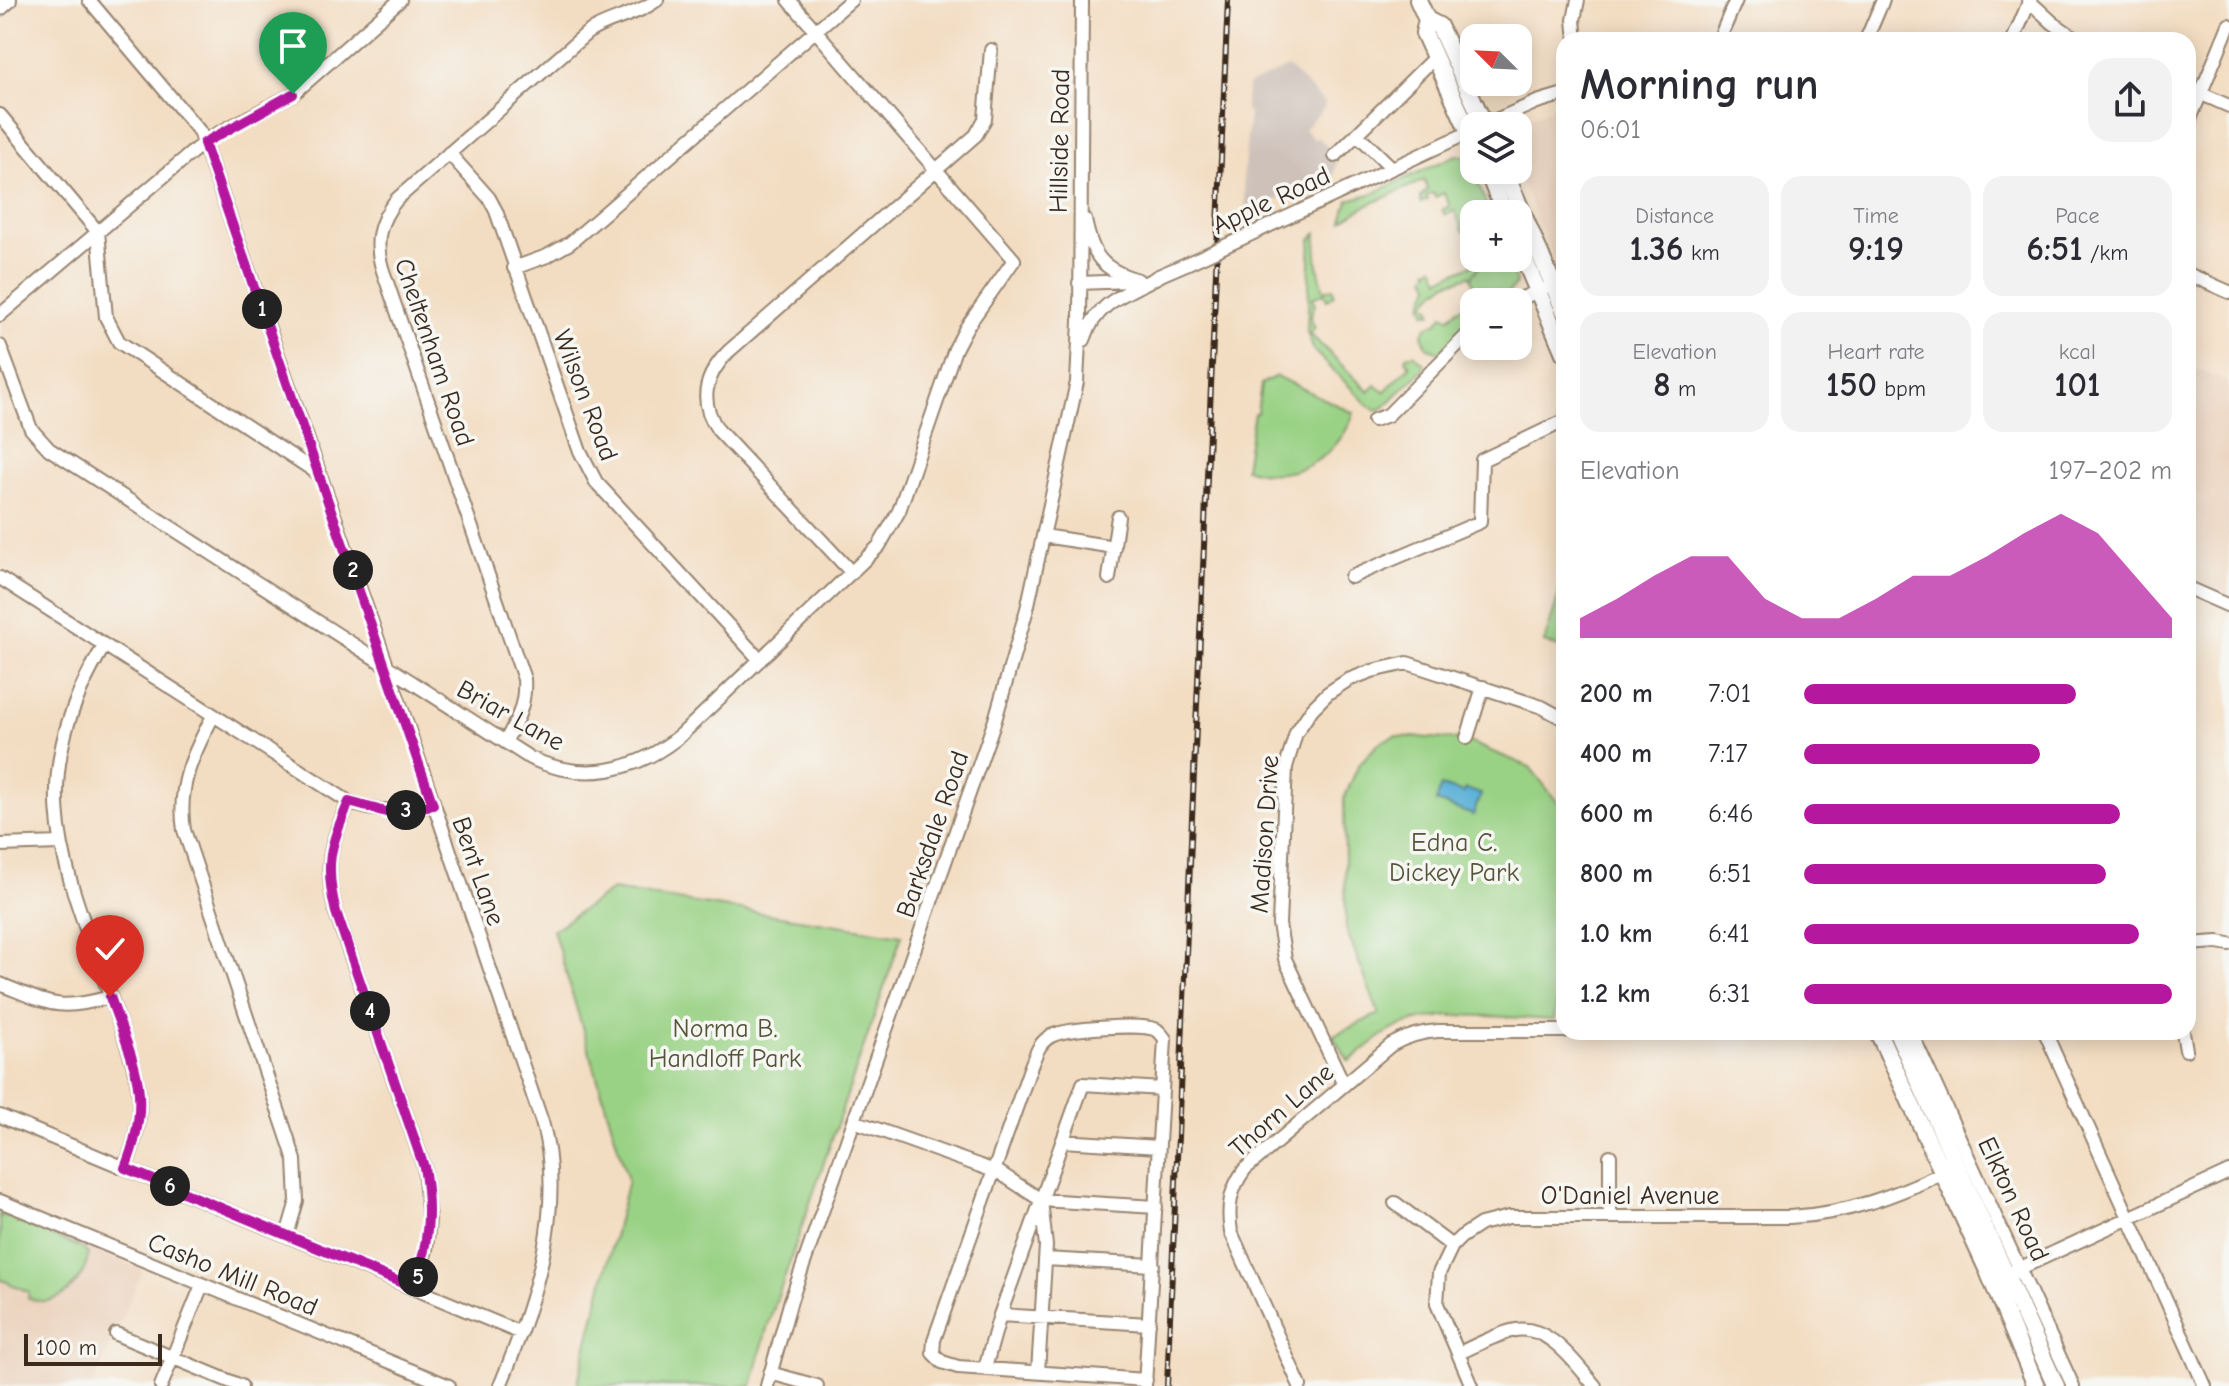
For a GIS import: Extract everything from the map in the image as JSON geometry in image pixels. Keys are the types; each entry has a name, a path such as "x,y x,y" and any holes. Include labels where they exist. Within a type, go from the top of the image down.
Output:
{"main road":[{"path":"0,7 8,0"},
{"path":"1418,0 1427,20 1424,33 1467,112"},
{"path":"1427,20 1439,26 1471,112"},
{"path":"1509,184 1556,326"},
{"path":"1532,267 1556,301"},
{"name":"Elkton Road","path":"1882,1040 1951,1170 2013,1271 2056,1386"},
{"name":"Elkton Road","path":"1900,1040 1988,1271 2036,1386"},
{"path":"1988,1271 2013,1271"}],"street":[{"name":"Bent Lane","path":"89,0 200,132 536,1104 548,1147 552,1190 550,1216 521,1333 500,1386"},
{"path":"0,315 204,143 293,94 400,0"},
{"name":"Cheltenham Road","path":"505,742 522,707 524,679 383,271 377,245 378,233 397,199 587,33 598,25 646,8 657,0"},
{"path":"789,0 937,171"},
{"path":"514,268 547,256 570,243 851,0"},
{"name":"Hillside Road","path":"1079,283 1082,0"},
{"path":"1575,32 1578,0"},
{"path":"1722,32 1736,0"},
{"path":"1869,32 1883,0"},
{"path":"2016,32 2029,1 2066,32"},
{"path":"2196,87 2229,25"},
{"path":"852,573 718,430 709,414 705,393 712,371 729,351 937,171 982,127 991,50"},
{"path":"1335,156 1435,57"},
{"path":"2196,92 2229,106"},
{"name":"Apple Road","path":"1516,112 1556,96"},
{"path":"0,115 98,232 106,317 119,342 319,474"},
{"path":"1357,134 1392,168"},
{"name":"Apple Road","path":"1079,283 1138,280 1161,275 1460,138"},
{"name":"Wilson Road","path":"449,153 489,198 579,449 596,482 760,660"},
{"name":"Briar Lane","path":"0,346 31,429 49,449 530,758 561,769 605,771 637,763 681,735 852,573 879,546 893,524 955,349 966,328 1014,260 937,171"},
{"path":"1080,197 1092,249 1107,268 1138,280"},
{"path":"1078,369 1088,327 1103,306 1161,275"},
{"path":"2196,278 2229,292"},
{"name":"Barksdale Road","path":"769,1380 785,1318 995,720 1018,645 1078,369 1079,283"},
{"path":"1532,294 1545,288"},
{"path":"1374,420 1388,415 1460,342"},
{"path":"1351,577 1480,522 1482,460 1556,425"},
{"path":"1109,578 1118,517"},
{"path":"1044,536 1114,547"},
{"path":"0,595 4,581 349,802 386,812 433,805"},
{"path":"2196,592 2229,606"},
{"path":"104,646 79,690 60,749 56,793 60,843 136,1072 141,1103 139,1129 125,1168"},
{"name":"Madison Drive","path":"1344,1085 1280,942 1286,767 1303,721 1328,693 1348,680 1407,663 1542,707 1556,715"},
{"path":"1467,738 1483,687"},
{"path":"213,716 185,775 182,817 295,1160 297,1201 287,1235"},
{"path":"349,802 329,857 329,886 424,1167 429,1220 426,1250 414,1288"},
{"path":"0,845 60,843"},
{"path":"2196,943 2229,944"},
{"path":"0,984 60,1006 80,1005 110,997"},
{"path":"1146,1027 1159,1031 1165,1039 1162,1089 1145,1383 949,1365 937,1359 932,1349 992,1170 1041,1043 1052,1035 1077,1029 1146,1027"},
{"name":"Thorn Lane","path":"1300,1386 1231,1232 1229,1205 1238,1178 1391,1045 1420,1032 1556,1031"},
{"name":"Elkton Road","path":"1914,1040 2013,1271 2073,1386"},
{"path":"2049,1040 2205,1386"},
{"path":"2184,1040 2186,1050"},
{"path":"985,1368 1000,1315 1083,1084 1162,1089"},
{"path":"0,1116 521,1333"},
{"path":"854,1121 992,1170 1014,1180 1041,1200 1156,1207"},
{"path":"1062,1141 1159,1147"},
{"path":"1610,1156 1610,1217"},
{"name":"O'Daniel Avenue","path":"1452,1246 1470,1230 1495,1219 1821,1215 1880,1201 1951,1170"},
{"path":"2013,1271 2229,1172"},
{"path":"1038,1372 1045,1259 1041,1200"},
{"name":"Casho Mill Road","path":"0,1201 449,1386"},
{"path":"1395,1203 1452,1246 1439,1273 1437,1304 1472,1386"},
{"path":"1045,1259 1153,1265"},
{"path":"161,1386 202,1285"},
{"path":"1000,1315 1149,1324"},
{"path":"1459,1353 1513,1331 1528,1331 1543,1336 1566,1351 1595,1386"},
{"path":"116,1334 241,1386"},
{"path":"769,1380 817,1386"}],"shaded area":[{"path":"1288,67 1325,103 1304,129 1315,140 1318,137 1338,158 1333,176 1246,210 1243,179 1249,114 1245,106 1248,85"},
{"path":"1556,107 1556,265 1532,200 1523,184 1532,184 1532,117"},
{"path":"2196,368 2229,383 2229,602 2196,588"},
{"path":"0,1210 143,1270 92,1386 0,1386"}],"green space":[{"path":"1456,155 1460,156 1460,184 1478,184 1485,200 1460,200 1460,224 1455,211 1445,215 1442,210 1450,206 1444,193 1435,197 1433,193 1426,196 1428,200 1421,203 1421,196 1428,189 1424,180 1366,206 1342,221 1348,200 1374,193"},
{"path":"1317,233 1322,284 1324,291 1333,288 1334,295 1327,300 1324,293 1312,298 1315,305 1311,319 1315,328 1310,334 1369,392 1376,385 1384,392 1410,366 1405,360 1406,356 1414,354 1424,364 1423,369 1383,408 1377,410 1370,407 1314,351 1307,332 1311,240"},
{"path":"1434,266 1440,279 1460,270 1475,272 1436,291 1425,304 1432,313 1426,313 1422,305 1430,285 1426,275 1430,272 1428,269"},
{"path":"1475,272 1513,272 1516,283 1512,288 1475,288 1471,277"},
{"path":"1458,309 1460,332 1440,352 1428,348 1422,336 1426,327 1438,322 1443,315 1449,318"},
{"path":"1276,376 1354,413 1336,443 1311,464 1279,473 1245,468 1261,384"},
{"path":"1556,605 1556,646 1544,643"},
{"name":"Edna C. Dickey Park","path":"1395,736 1464,740 1530,767 1556,800 1554,1020 1479,1016 1423,1019 1391,1031 1349,1061 1332,1036 1379,1014 1346,929 1344,799 1359,764 1380,742"},
{"name":"Norma B. Handloff Park","path":"612,890 902,935 767,1328 752,1386 577,1386 628,1180 553,930"},
{"path":"0,1214 82,1248 88,1254 82,1274 68,1291 59,1297 39,1301 28,1298 29,1292 0,1279"}],"water":[{"path":"1441,786 1481,794 1473,815 1436,802"}],"railway":[{"path":"1167,1386 1228,0"}],"route":[{"path":"110,997 136,1072 141,1103 139,1129 125,1168 414,1288 426,1250 429,1220 424,1167 336,912 329,886 329,857 349,802 373,811 386,812 433,805 204,143 293,94"}]}
